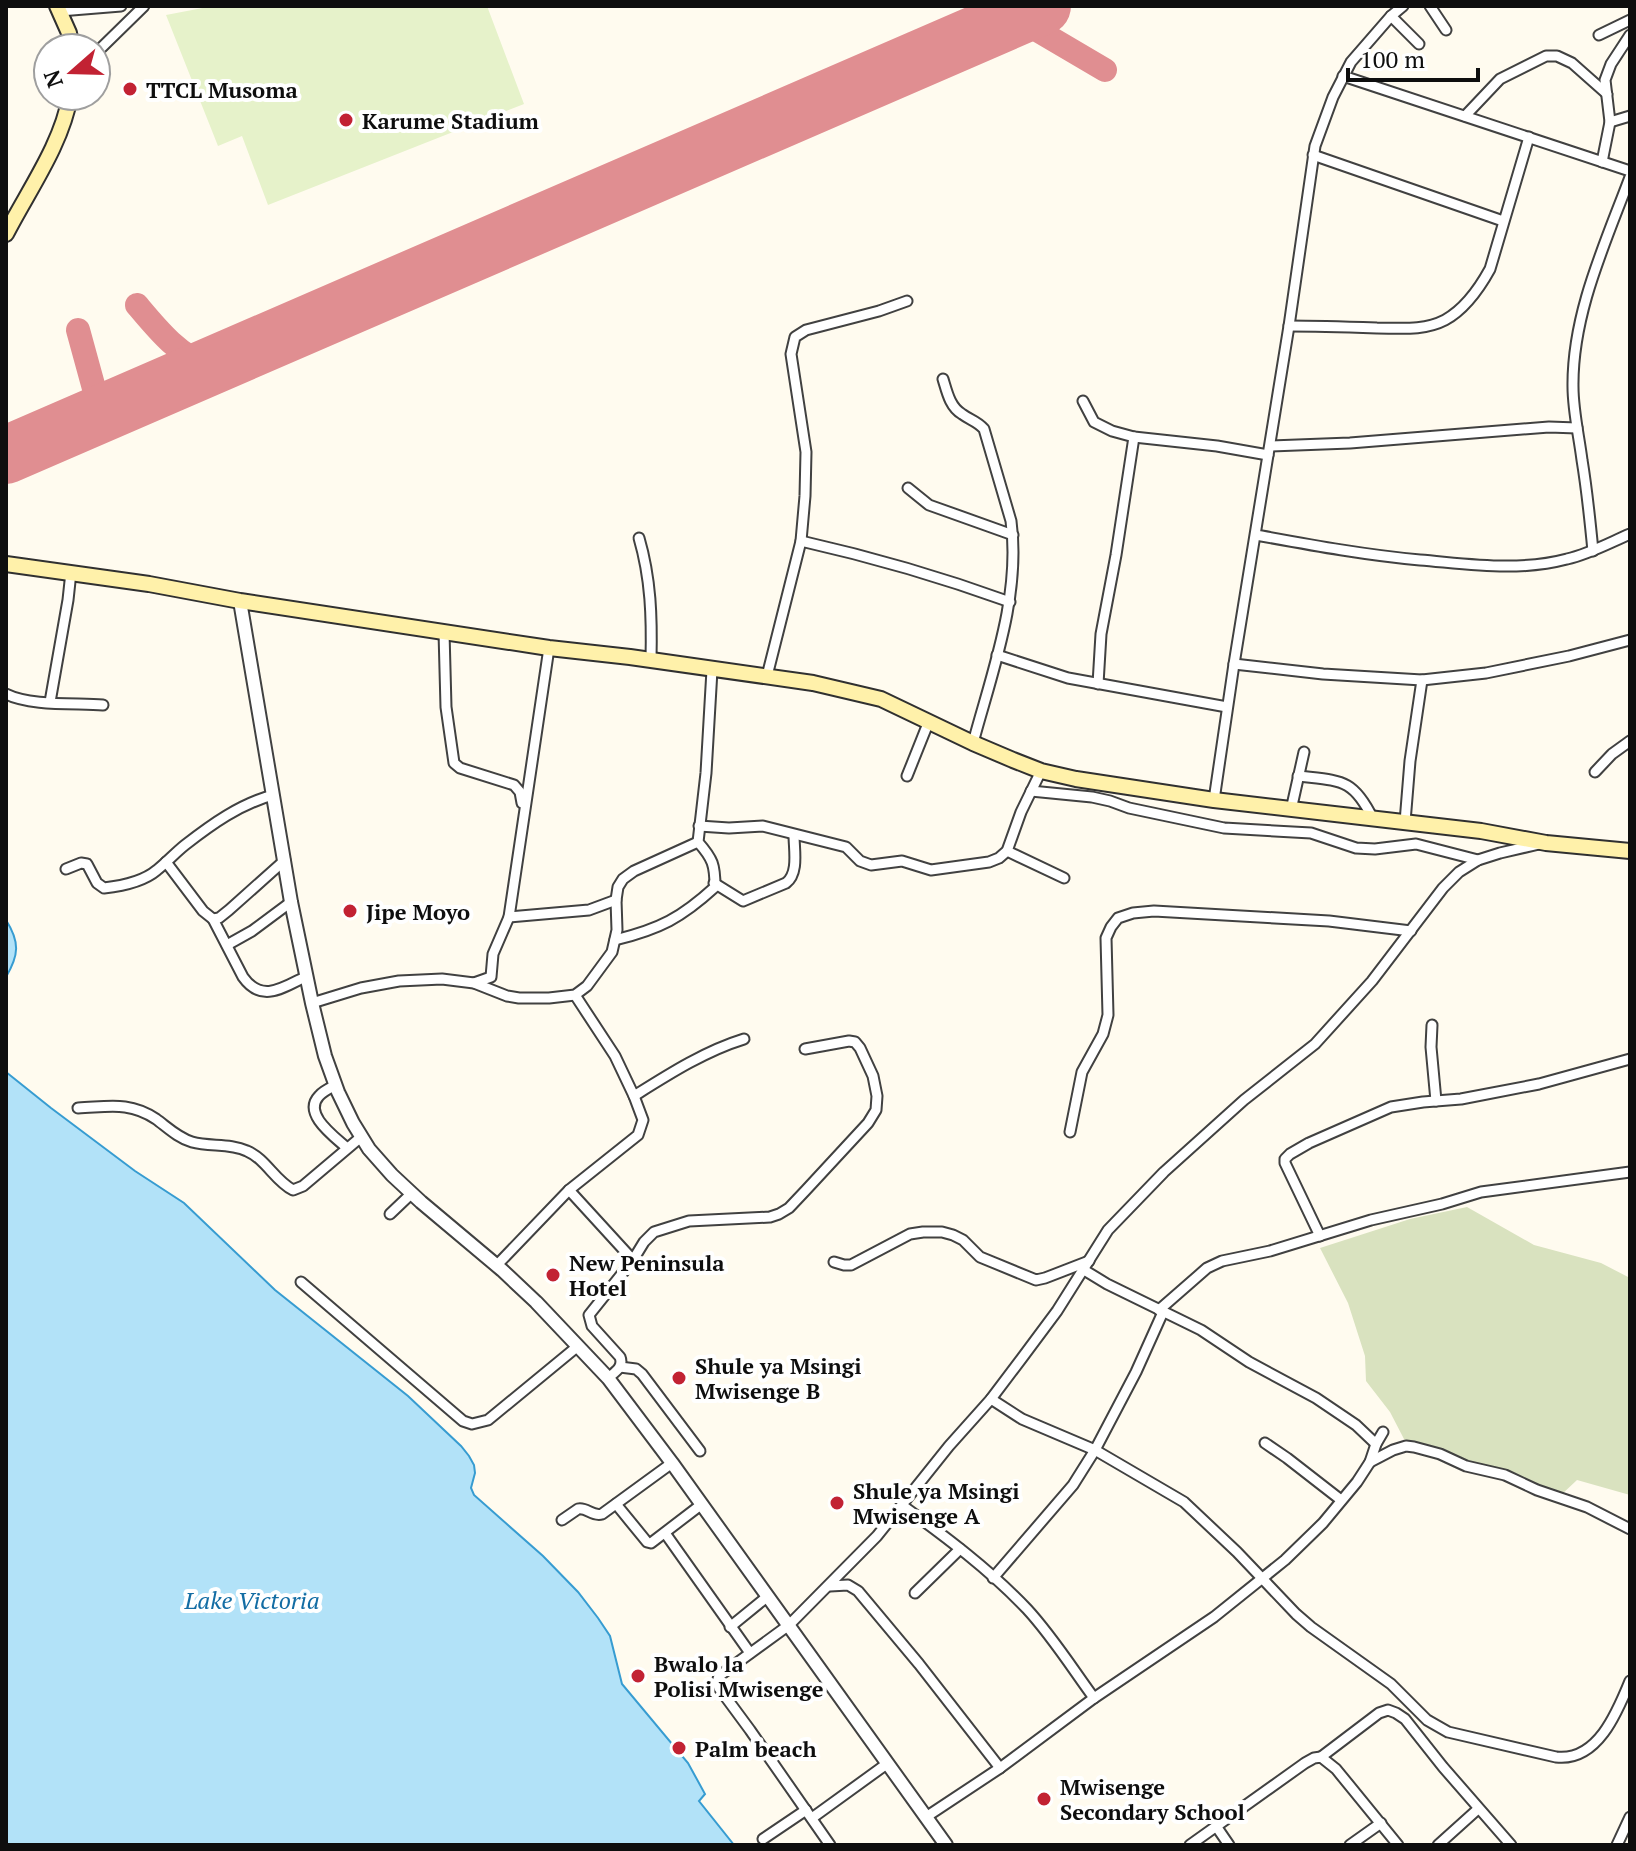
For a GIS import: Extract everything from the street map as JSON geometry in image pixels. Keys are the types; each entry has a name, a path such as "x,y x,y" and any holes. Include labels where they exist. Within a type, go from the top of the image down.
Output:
{"main road":[{"path":"58,8 69,32"},
{"path":"6,234 47,161 67,112"},
{"path":"6,564 549,648 837,688 881,699 1041,771 1076,779 1214,800 1630,851"}],"street":[{"path":"58,8 121,6"},
{"path":"112,37 144,6"},
{"path":"1214,800 1313,155 1343,76 1356,55 1403,6"},
{"path":"1430,6 1446,30"},
{"path":"1391,16 1419,44"},
{"path":"1599,35 1630,20"},
{"path":"1602,162 1610,122 1606,75 1630,35"},
{"path":"1465,116 1500,79 1546,56 1557,56 1572,63 1607,94"},
{"path":"1343,76 1630,171"},
{"path":"1610,122 1630,116"},
{"path":"1289,326 1410,328 1445,320 1462,308 1490,269 1529,137"},
{"path":"1313,155 1503,221"},
{"path":"1593,551 1577,428 1574,355 1596,270 1630,177"},
{"path":"767,676 801,541 805,496 806,452 791,354 795,337 806,330 907,301"},
{"path":"943,379 956,410 976,420 984,429 1013,535 1010,602 973,743"},
{"path":"1083,401 1094,422 1134,437 1269,451 1549,427 1577,428"},
{"path":"1098,684 1101,634 1134,437"},
{"path":"908,488 929,505 1013,535"},
{"path":"1256,535 1377,557 1511,567 1567,559 1630,534"},
{"path":"639,538 650,586 651,660"},
{"path":"801,541 917,571 1010,602"},
{"path":"50,702 71,572"},
{"path":"240,601 291,902 312,1003 325,1056 361,1137 411,1194 497,1265 608,1378 946,1845"},
{"path":"444,632 446,707 454,763 460,768 518,787 524,810"},
{"path":"1234,664 1323,674 1422,680 1486,673 1630,640"},
{"path":"474,983 491,977 493,954 509,917 549,648"},
{"path":"997,655 1068,678 1227,707"},
{"path":"615,940 673,921 693,908 715,887 711,857 698,842 712,670"},
{"path":"1405,822 1422,680"},
{"path":"6,694 50,702 103,705"},
{"path":"907,776 929,721"},
{"path":"1595,772 1630,741"},
{"path":"1291,810 1304,752"},
{"path":"699,826 763,826 846,847 864,863 871,865 902,861 931,870 989,862 1007,851 1041,771"},
{"path":"1298,776 1349,785 1364,799 1373,819"},
{"path":"1031,791 1092,797 1224,828 1311,833 1356,848 1416,844 1478,860"},
{"path":"66,869 87,864 97,883 104,888 138,880 155,872 217,821 256,800 273,795"},
{"path":"714,883 743,901 786,883 792,879 794,872 794,835"},
{"path":"312,1003 361,988 399,981 442,979 474,983 519,998 575,995 587,986 612,952 616,900 623,879 698,842"},
{"path":"830,1845 718,1686 719,1676 789,1625 877,1536 991,1399 1057,1311 1108,1230 1164,1172 1335,1024 1443,888 1459,872 1478,860 1546,843"},
{"path":"1007,851 1064,878"},
{"path":"213,919 229,910 285,860"},
{"path":"166,862 203,911 213,919 248,984 257,990 272,991 307,976"},
{"path":"509,917 589,910 616,900"},
{"path":"227,945 291,902"},
{"path":"1070,1132 1082,1072 1103,1034 1108,1015 1106,938 1118,918 1133,913 1194,913 1329,921 1411,931"},
{"path":"497,1265 569,1190 638,1135 643,1120 615,1056 575,995"},
{"path":"1432,1025 1436,1101"},
{"path":"634,1096 705,1055 744,1039"},
{"path":"608,1378 622,1362 592,1326 589,1315 654,1232 689,1221 779,1214 806,1190 868,1123 876,1110 873,1076 855,1042 805,1049"},
{"path":"1320,1236 1285,1163 1290,1154 1309,1143 1377,1112 1405,1104 1461,1099 1539,1084 1630,1059"},
{"path":"336,1085 319,1096 314,1111 318,1120 347,1148"},
{"path":"78,1108 134,1107 191,1142 247,1151 293,1190 303,1186 361,1137"},
{"path":"993,1578 1073,1485 1142,1360 1161,1311 1207,1268 1222,1261 1270,1251 1371,1220 1481,1192 1630,1172"},
{"path":"569,1190 633,1260"},
{"path":"390,1214 411,1194"},
{"path":"834,1262 851,1265 910,1234 923,1232 953,1235 972,1247 980,1257 1036,1280 1086,1265"},
{"path":"1086,1265 1107,1284 1201,1330 1249,1362 1326,1404 1376,1444"},
{"path":"301,1282 463,1421 472,1424 480,1424 496,1415 578,1346"},
{"path":"620,1367 636,1369 642,1374 700,1451"},
{"path":"991,1399 1022,1419 1095,1450 1184,1502 1303,1621 1391,1684 1427,1720 1448,1732 1556,1757 1576,1756 1593,1746 1611,1721 1630,1681"},
{"path":"926,1817 1214,1617 1285,1560 1323,1523 1357,1482 1383,1432"},
{"path":"1265,1443 1341,1500"},
{"path":"1370,1462 1393,1450 1414,1447 1466,1466 1505,1475 1587,1507 1630,1529"},
{"path":"562,1520 578,1509 598,1515 672,1463"},
{"path":"616,1504 651,1543 702,1504"},
{"path":"903,1506 960,1549 1027,1609 1094,1698"},
{"path":"665,1533 750,1653"},
{"path":"915,1593 960,1549"},
{"path":"829,1586 848,1585 858,1591 1000,1768"},
{"path":"730,1627 768,1596"},
{"path":"1190,1845 1305,1763 1321,1757 1379,1713 1388,1710 1405,1719 1511,1845"},
{"path":"1321,1757 1336,1769 1398,1845"},
{"path":"763,1839 809,1814 888,1763"},
{"path":"1438,1845 1478,1809"},
{"path":"1617,1845 1630,1817"},
{"path":"1350,1845 1381,1823"},
{"path":"1216,1826 1229,1845"}],"green space":[{"name":"Karume Stadium","path":"213,6 487,6 524,104 268,205 242,136 218,146 166,15"},
{"path":"1467,1207 1534,1245 1601,1263 1630,1278 1630,1495 1577,1480 1560,1496 1404,1439 1390,1412 1366,1381 1365,1356 1348,1303 1320,1248 1410,1219"}],"water":[{"path":"6,920 14,935 16,948 6,977"},
{"name":"Lake Victoria","path":"6,1072 135,1171 184,1203 275,1290 408,1396 461,1446 474,1465 471,1488 474,1495 543,1556 598,1618 610,1636 622,1684 688,1763 705,1794 699,1801 734,1845 6,1845"}],"taxiway":[{"path":"1015,17 1105,70"},
{"path":"137,305 178,349 210,367"},
{"path":"78,330 101,414"}],"runway":[{"path":"6,455 1042,6"}],"place":[{"name":"TTCL Musoma","path":"130,89"},
{"name":"Karume Stadium","path":"346,120"},
{"name":"Jipe Moyo","path":"350,911"},
{"name":"New Peninsula Hotel","path":"553,1275"},
{"name":"Shule ya Msingi Mwisenge B","path":"679,1378"},
{"name":"Shule ya Msingi Mwisenge A","path":"837,1503"},
{"name":"Bwalo la Polisi Mwisenge","path":"638,1676"},
{"name":"Palm beach","path":"679,1748"},
{"name":"Mwisenge Secondary School","path":"1044,1799"}]}
